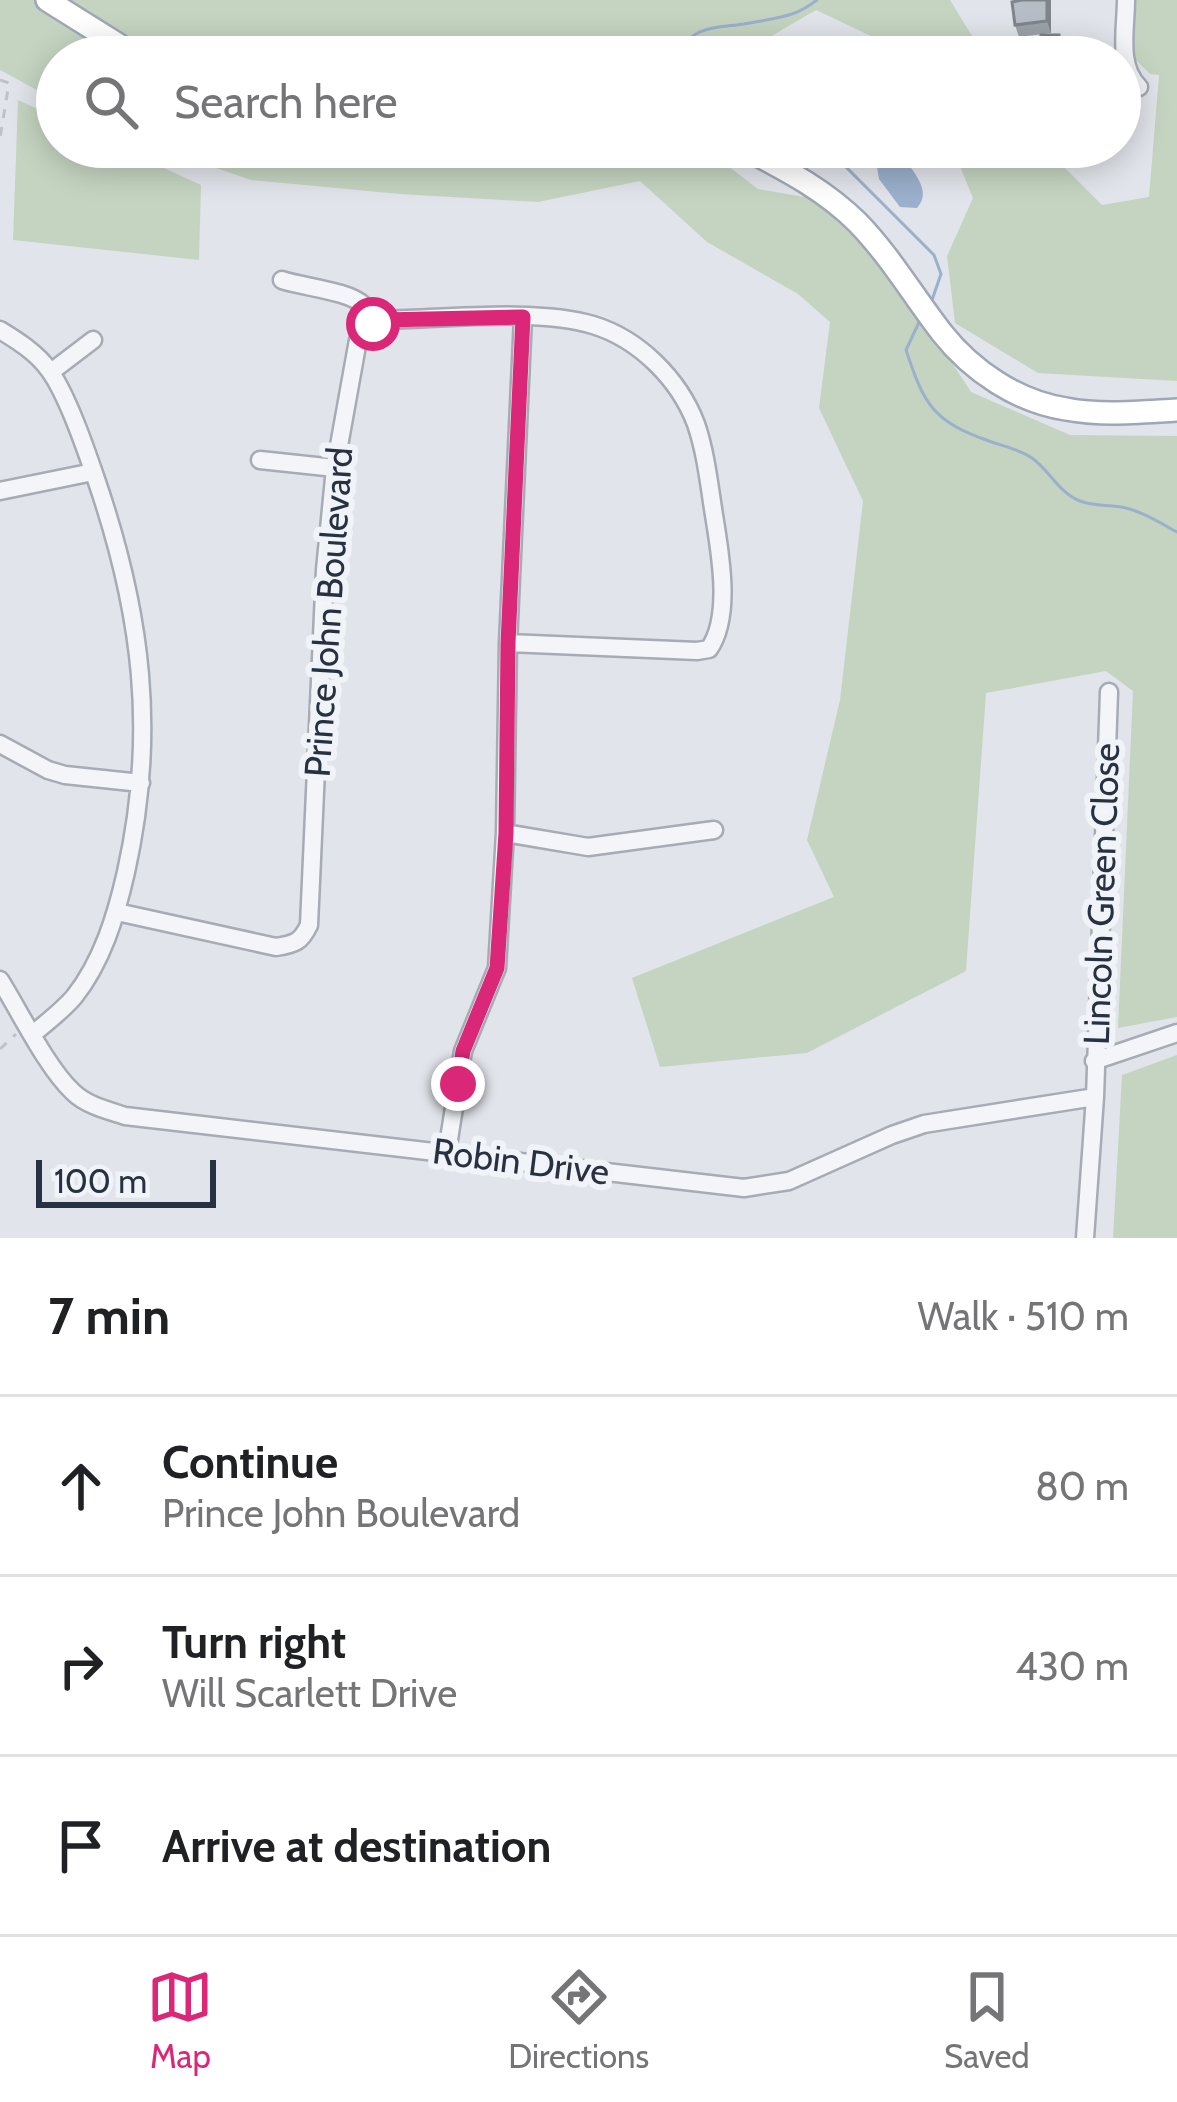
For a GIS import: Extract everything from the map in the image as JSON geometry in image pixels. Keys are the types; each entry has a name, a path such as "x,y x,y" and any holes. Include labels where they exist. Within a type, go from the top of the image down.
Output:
{"main road":[{"path":"47,0 104,36"},
{"path":"783,168 835,202 874,240 935,324 970,362 1005,388 1063,409 1177,410"}],"street":[{"path":"1125,36 1126,0"},
{"path":"282,280 350,296 364,306 373,324 523,317 595,326 645,353 682,397 703,447 722,565 719,630 709,649 508,643"},
{"path":"447,1152 463,1051 497,968 506,833 508,643 523,317"},
{"name":"Prince John Boulevard","path":"117,912 276,947 295,944 309,925 325,570 335,468 358,340 373,324"},
{"path":"0,331 30,349 51,371 94,472 111,522 140,650 144,723 141,783 117,912 84,983 64,1009 30,1029"},
{"path":"51,371 93,340"},
{"path":"260,460 335,468"},
{"path":"0,491 94,472"},
{"name":"Lincoln Green Close","path":"1085,1238 1095,1097 1108,692"},
{"path":"0,744 65,775 141,783"},
{"path":"506,833 588,847 714,830"},
{"name":"Robin Drive","path":"0,980 53,1069 75,1095 124,1116 744,1188 789,1181 924,1124 1095,1097"},
{"path":"1094,1061 1177,1033"}],"path":[{"path":"0,80 9,82 0,139"},
{"path":"0,1049 30,1029"}],"green space":[{"path":"0,0 38,0 90,36 36,36 36,90 0,70"},
{"path":"68,0 950,0 972,36 871,36 816,10 771,36 129,36"},
{"path":"1133,0 1177,0 1177,381 1038,373 955,323 947,256 973,198 961,168 1065,168 1102,205 1149,197 1159,75 1141,65 1141,36 1134,36"},
{"path":"18,100 36,108 36,168 164,168 201,185 199,260 13,240"},
{"path":"216,168 730,168 758,189 811,198 893,272 971,392 1070,435 1177,436 1177,1017 1118,1028 1133,691 1106,671 986,693 966,971 807,1053 660,1067 632,978 834,897 807,840 840,700 863,501 819,408 830,322 798,294 707,242 640,181 538,202 251,180"},
{"path":"1177,1055 1177,1238 1113,1238 1122,1075"}],"water":[{"path":"877,168 912,168 922,201 917,208 900,207 879,179"}],"building":[{"path":"1047,0 1047,21 1015,25 1012,2"}],"waterway":[{"path":"694,36 786,16 817,0"},
{"path":"847,168 934,255 941,274 932,300"},
{"path":"921,318 906,350 925,397 942,418 1027,455 1080,501 1133,510 1177,532"}],"route":[{"path":"373,324 523,317 508,643 506,833 497,968 463,1051 458,1084"}]}
